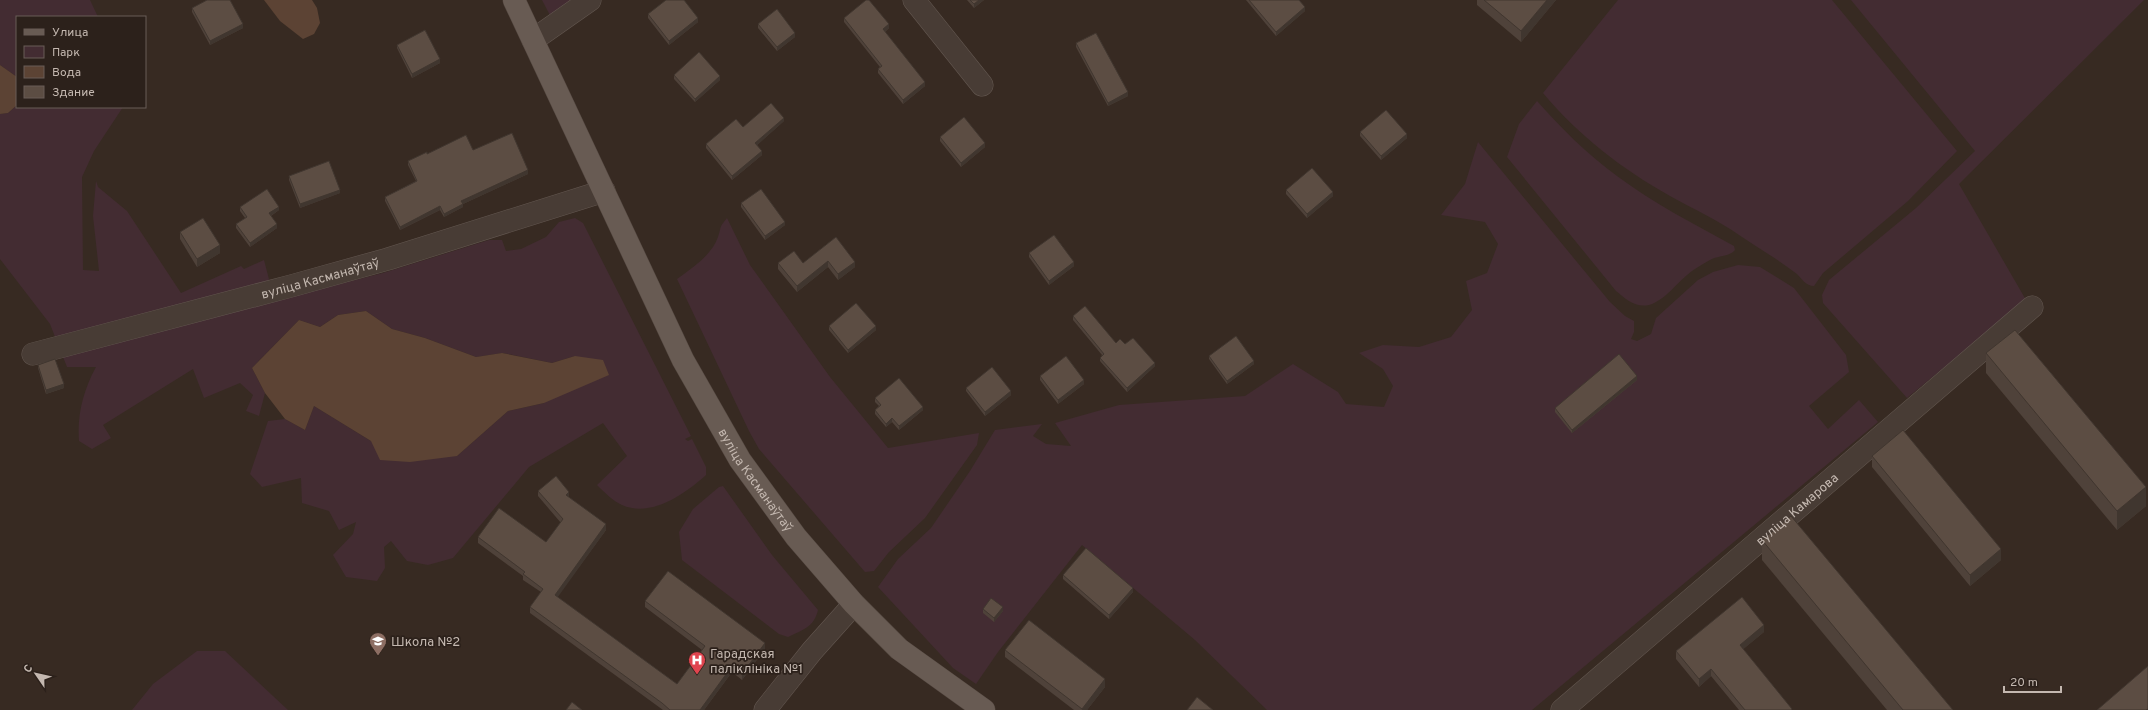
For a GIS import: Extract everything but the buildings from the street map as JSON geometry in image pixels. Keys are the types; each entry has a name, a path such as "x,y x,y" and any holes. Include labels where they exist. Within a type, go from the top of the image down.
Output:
{"main road":[{"name":"вуліца Касманаўтаў","path":"514,0 683,360 740,460 796,536 854,604 899,649 984,710"}],"street":[{"path":"533,40 590,0"},
{"path":"914,0 982,85"},
{"name":"вуліца Касманаўтаў","path":"33,354 343,272 604,191"},
{"name":"вуліца Камарова","path":"1562,710 2032,308"},
{"path":"765,710 812,651 854,604"}],"green space":[{"path":"0,0 90,0 98,16 16,16 16,76 0,65"},
{"path":"542,0 583,0 553,21"},
{"path":"1618,0 1832,0 1957,151 1908,201 1823,273 1814,286 1811,286 1776,259 1714,219 1652,186 1618,163 1571,123 1543,93"},
{"path":"1851,0 2144,0 1959,184 2026,300 1907,398 1823,303 1822,295 1829,280 1916,208 1975,151"},
{"path":"1537,101 1555,121 1595,159 1617,176 1659,204 1734,246 1735,250 1730,254 1717,257 1696,268 1655,303 1644,306 1635,304 1623,297 1616,291 1507,157 1519,124"},
{"path":"16,106 16,108 122,108 94,151 82,177 83,270 99,271 93,216 96,181 98,187 127,211 181,293 241,266 244,269 264,260 271,287 292,296 383,273 489,240 502,240 506,251 521,249 546,237 559,222 575,218 583,223 691,436 685,439 688,441 692,439 706,467 706,475 688,490 667,502 656,506 633,508 622,505 612,499 597,485 627,456 603,423 529,467 453,558 428,565 407,561 391,541 384,547 385,568 377,581 346,577 333,555 353,534 356,522 339,530 329,511 302,503 301,478 262,487 250,474 268,421 285,419 305,430 314,406 371,441 457,456 508,411 544,403 575,356 552,363 503,353 476,357 425,338 392,329 366,311 338,315 320,327 299,320 252,368 265,393 259,416 246,411 253,395 240,383 204,398 193,369 103,425 111,438 92,449 79,441 79,422 84,394 96,367 67,367 50,324 0,259 0,114 8,113"},
{"path":"1478,142 1610,302 1625,316 1634,321 1634,332 1631,339 1637,341 1651,334 1656,318 1698,280 1713,272 1738,265 1760,267 1794,288 1846,355 1849,372 1809,406 1828,429 1859,400 1878,422 1532,710 1267,710 1195,640 1082,545 998,652 976,684 953,668 878,587 898,559 931,528 970,471 995,430 1042,424 1033,436 1046,444 1071,446 1055,423 1119,405 1245,396 1293,364 1338,392 1346,404 1384,407 1393,386 1383,369 1359,353 1383,345 1419,347 1451,337 1472,310 1466,281 1487,273 1498,244 1485,222 1441,215 1465,184"},
{"path":"727,218 750,265 830,377 888,448 979,433 977,445 925,518 889,552 874,571 865,572 759,449 677,279 706,256 711,250 718,237 721,226"},
{"path":"723,486 772,555 818,610 811,624 803,630 788,637 779,634 682,560 679,532 693,509 719,487"},
{"path":"197,651 225,651 288,710 132,710 153,684"}],"water":[{"path":"264,0 312,0 317,8 320,23 314,34 303,39 280,21"},
{"path":"0,65 16,76 16,106 8,113 0,114"},
{"path":"366,311 392,329 425,338 476,357 502,353 552,363 575,356 603,360 609,375 544,403 508,411 457,456 410,462 380,460 371,441 314,406 305,430 285,419 265,393 252,368 299,320 320,327 338,315"}],"place":[{"name":"Школа №2","path":"378,656"},
{"name":"Гарадская паліклініка №1","path":"697,675"}]}
